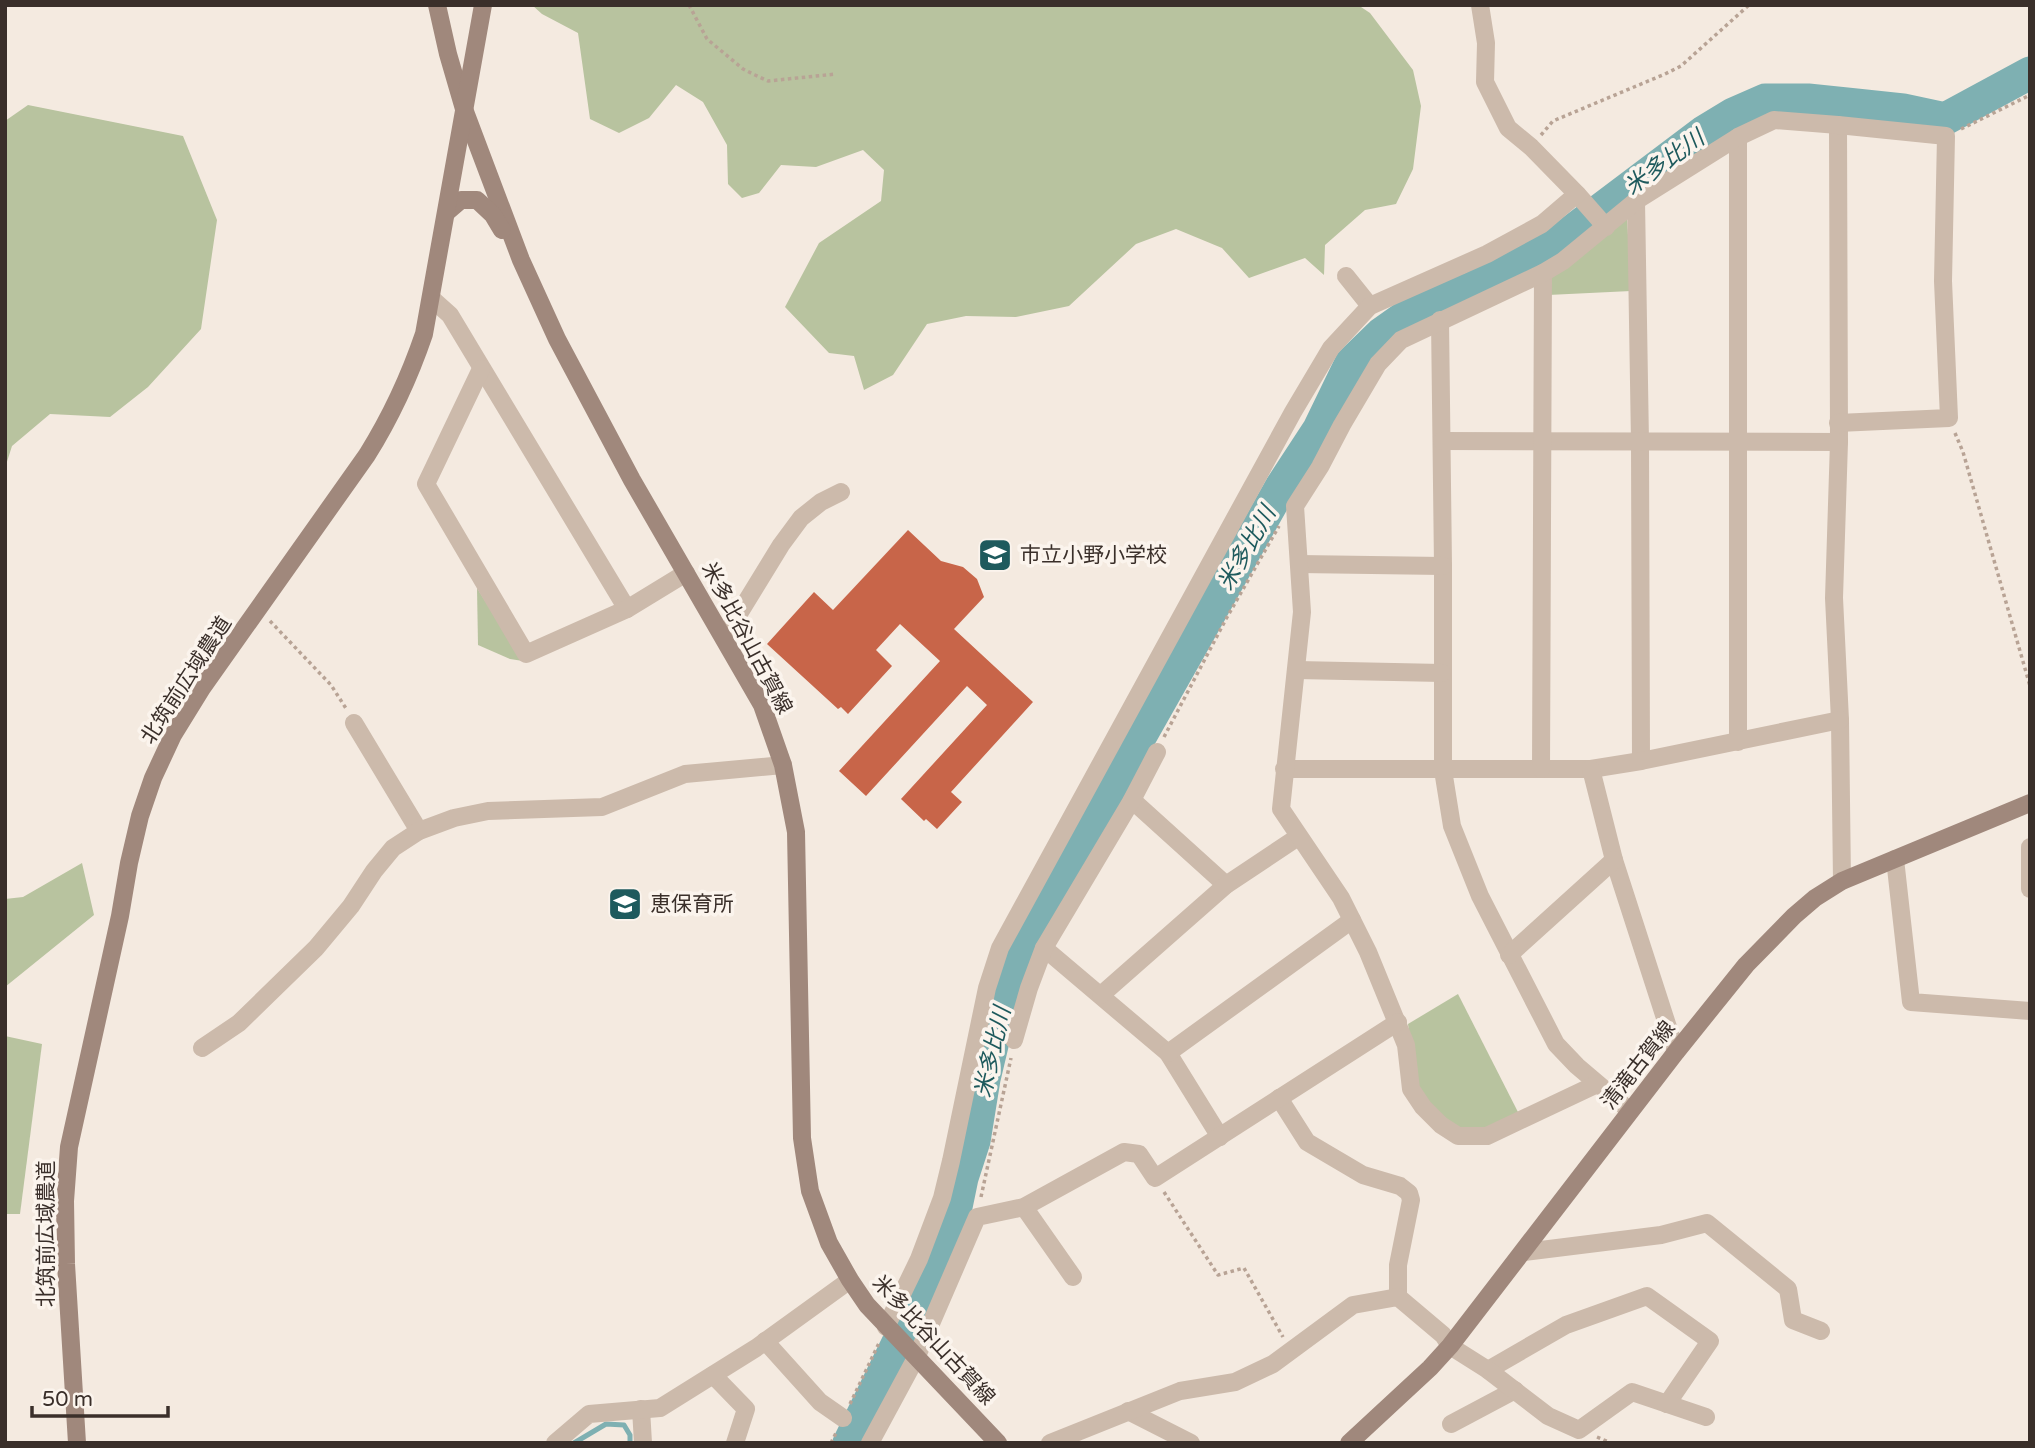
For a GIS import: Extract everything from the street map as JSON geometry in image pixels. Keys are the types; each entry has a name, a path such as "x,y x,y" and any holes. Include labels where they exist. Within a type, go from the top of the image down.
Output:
{"main road":[{"name":"米多比谷山古賀線","path":"437,5 464,109 521,260 557,339 632,481 762,705 783,765 796,832 802,1138 810,1191 829,1243 867,1305 998,1443"},
{"path":"464,109 483,5"},
{"name":"北筑前広域農道","path":"77,1443 66,1264 65,1201 69,1147 141,816 153,778 173,735 202,688 367,455 389,419 409,377 424,334 464,109"},
{"path":"447,212 461,200 477,201 492,215 521,260"},
{"name":"清滝古賀線","path":"1349,1443 1450,1346 1676,1052 1746,965 1794,916 1815,898 1842,881 2030,803"}],"street":[{"path":"1480,5 1486,43 1485,82 1507,128 1531,147 1606,227"},
{"path":"1597,1084 1487,1136 1458,1136 1441,1125 1423,1107 1411,1089 1406,1045 1368,952 1341,898 1280,808 1302,612 1295,506 1378,364 1401,340 1543,273 1563,261 1636,201 1738,137 1774,120 1946,136 1943,281 1949,418 1838,423"},
{"path":"1838,125 1839,442 1834,598 1840,720 1842,881"},
{"path":"1738,137 1738,742"},
{"path":"886,1327 919,1259 942,1198 987,988 1000,948 1293,412 1331,348 1370,306 1487,254 1542,224 1577,194"},
{"path":"1636,201 1641,761"},
{"path":"1541,769 1543,273"},
{"path":"1346,276 1370,306"},
{"path":"431,298 450,315 627,609"},
{"path":"1440,320 1443,770 1452,826 1480,896 1556,1044 1597,1084 1630,1111"},
{"path":"481,369 426,484 526,654 627,609 686,573"},
{"path":"1442,441 1839,442"},
{"path":"724,638 781,545 801,518 821,502 841,492"},
{"path":"1299,564 1443,566"},
{"path":"1297,670 1442,673"},
{"path":"1284,769 1591,769 1840,720"},
{"path":"354,723 419,831"},
{"path":"1014,1040 1044,948 1132,800 1157,752"},
{"path":"202,1048 239,1023 316,948 351,906 373,871 393,848 419,831 454,818 488,811 602,807 685,774 783,765"},
{"path":"1591,769 1614,860 1676,1052"},
{"path":"1132,800 1226,885"},
{"path":"1101,995 1226,885 1298,837"},
{"path":"2030,846 2030,889"},
{"path":"1895,859 1911,1002 2030,1011"},
{"path":"1509,955 1614,860"},
{"path":"1168,1053 1352,920"},
{"path":"1044,948 1168,1053 1220,1137"},
{"path":"870,1443 977,1217 1024,1207 1124,1152 1139,1154 1155,1178 1398,1022"},
{"path":"1279,1098 1307,1142 1363,1175 1400,1186 1409,1193 1411,1200 1398,1265 1398,1297 1443,1335 1450,1346 1488,1370 1548,1416 1579,1430 1632,1392 1706,1417"},
{"path":"1024,1207 1073,1277"},
{"path":"1524,1252 1661,1235 1707,1223 1788,1289 1793,1320 1821,1331"},
{"path":"555,1443 589,1414 660,1408 765,1341 850,1280"},
{"path":"1488,1370 1566,1325 1647,1296 1710,1341 1667,1404"},
{"path":"1051,1443 1180,1391 1235,1382 1273,1364 1353,1305 1398,1297"},
{"path":"765,1341 820,1402 843,1418"},
{"path":"713,1375 746,1409 735,1443"},
{"path":"1451,1424 1515,1390"},
{"path":"641,1409 643,1443"},
{"path":"1128,1411 1191,1443"}],"path":[{"path":"689,5 707,39 743,69 755,75 768,81 836,74"},
{"path":"1531,147 1553,121 1681,66 1749,5"},
{"path":"1946,136 2030,95"},
{"path":"1949,418 1963,452 2030,686"},
{"path":"1157,752 1273,532 1295,506"},
{"path":"259,609 331,685 354,723"},
{"path":"977,1217 1014,1040"},
{"path":"1155,1178 1218,1275 1244,1268 1292,1351"},
{"path":"831,1443 886,1327"}],"green space":[{"path":"532,5 1358,5 1370,13 1413,70 1421,106 1413,169 1396,204 1365,210 1325,245 1324,275 1305,258 1249,278 1222,248 1176,229 1136,244 1069,306 1016,317 966,316 927,324 893,375 864,390 854,356 829,353 785,307 819,243 881,201 884,170 863,150 816,167 781,165 759,193 742,198 728,184 727,145 703,102 676,85 649,118 619,133 590,119 578,33 542,14"},
{"path":"28,105 183,136 217,220 201,329 148,387 110,417 50,414 12,446 5,468 5,121"},
{"path":"1627,216 1631,291 1548,295 1548,279"},
{"path":"477,588 523,661 510,659 478,645"},
{"path":"82,863 94,915 5,987 5,899 23,897"},
{"path":"1458,994 1519,1114 1480,1132 1458,1128 1430,1105 1416,1083 1408,1024"},
{"path":"5,1036 42,1044 20,1214 5,1214"}],"building":[{"path":"908,530 941,561 963,567 977,579 984,597 954,629 1033,702 951,792 962,802 937,829 926,819 924,821 901,799 987,705 967,686 866,796 839,771 940,661 900,624 876,650 892,666 848,714 841,707 838,709 767,644 814,592 833,610"}],"waterway":[{"name":"米多比川","path":"849,1443 914,1310 956,1207 974,1141 984,1079 1012,969 1038,913 1281,487 1319,429 1351,363 1381,334 1422,305 1472,288 1559,241 1705,131 1733,114 1765,100 1808,100 1856,105 1903,110 1945,119 2030,73"},
{"path":"574,1443 606,1424 624,1425 630,1435 630,1443"}],"place":[{"name":"市立小野小学校","path":"995,555"},
{"name":"恵保育所","path":"625,904"}]}
